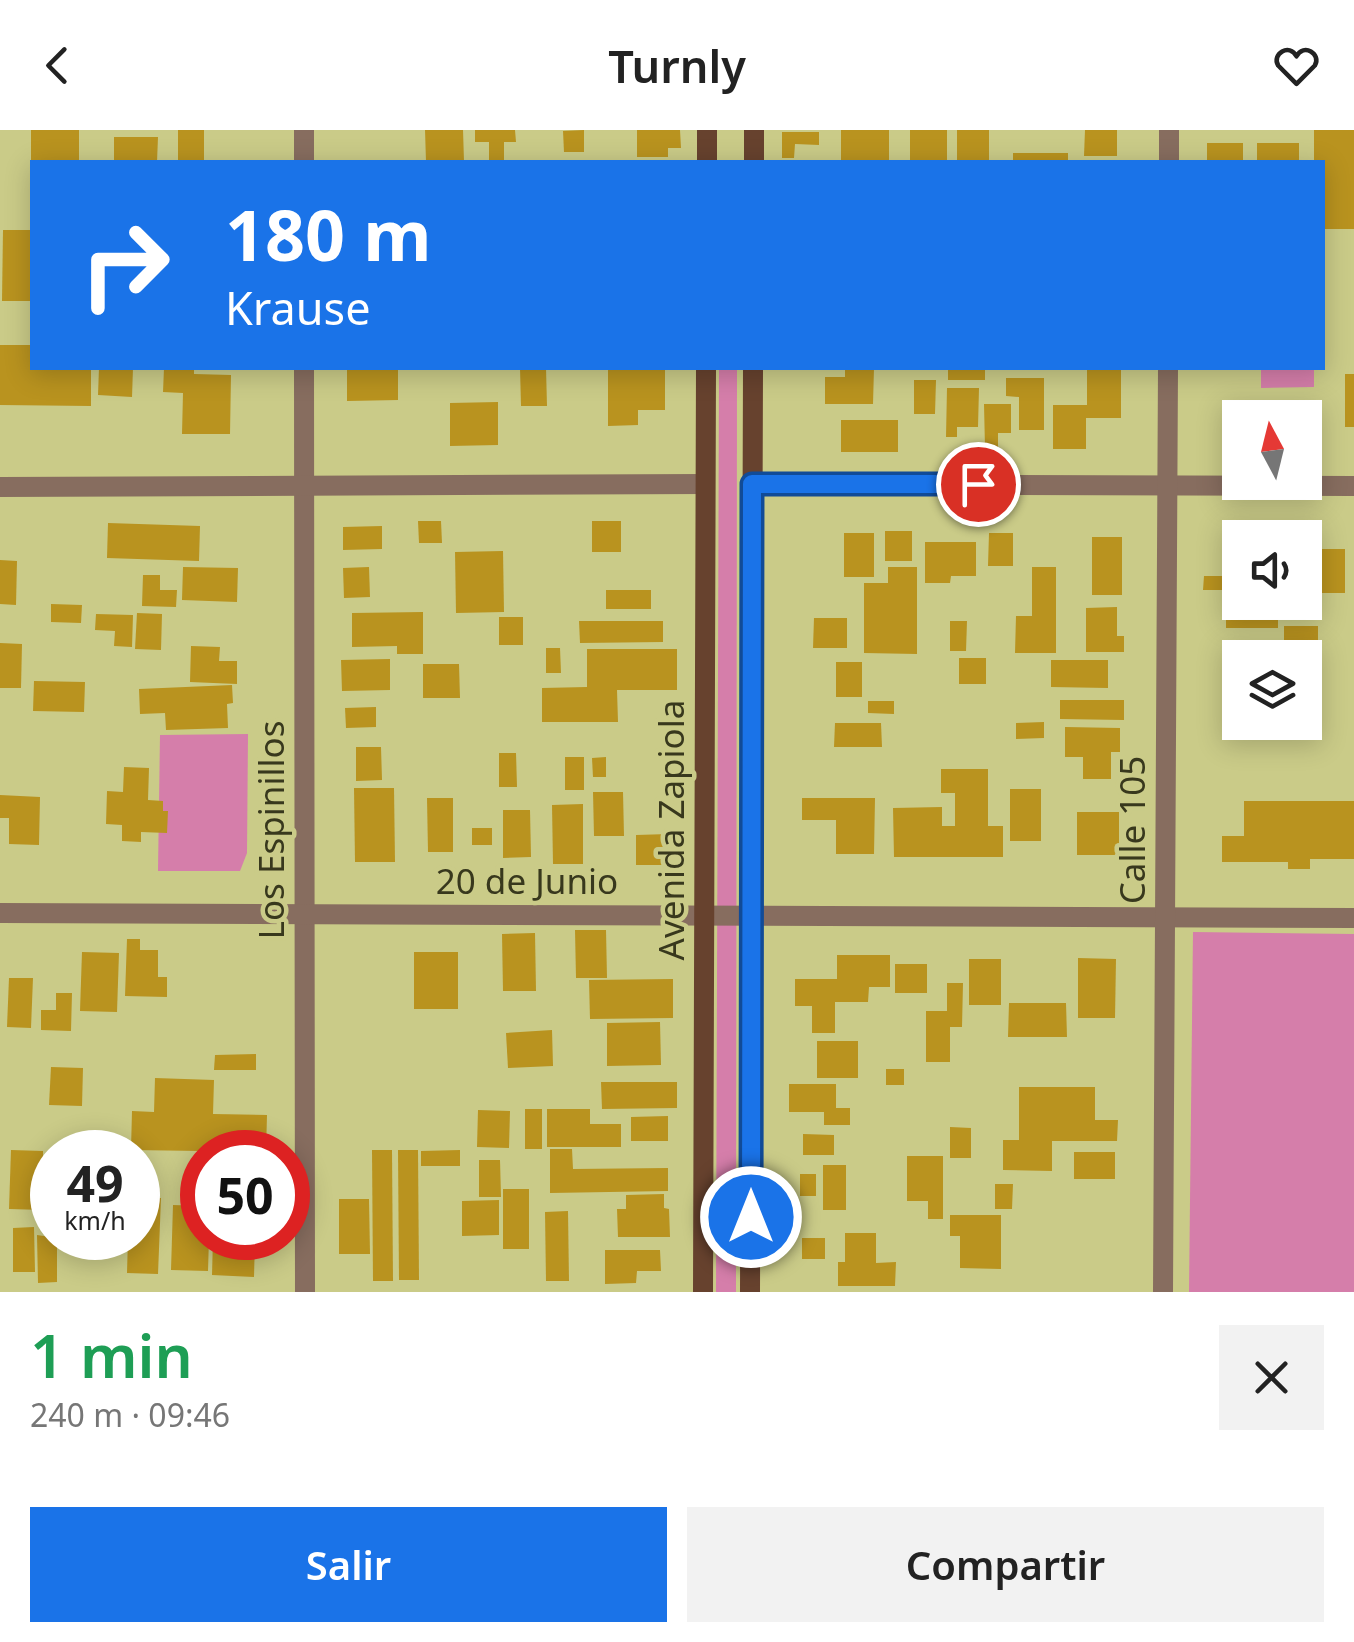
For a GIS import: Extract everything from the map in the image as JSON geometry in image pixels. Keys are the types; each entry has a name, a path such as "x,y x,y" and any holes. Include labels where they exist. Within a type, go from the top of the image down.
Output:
{"main road":[{"path":"707,130 707,160"},
{"path":"754,130 754,160"},
{"name":"Avenida Zapiola","path":"704,1292 706,370"},
{"path":"750,1292 753,370"}],"street":[{"path":"304,130 304,160"},
{"path":"1169,130 1169,160"},
{"name":"Los Espinillos","path":"304,370 305,1292"},
{"name":"Calle 105","path":"1163,1292 1168,370"},
{"path":"0,487 705,484"},
{"path":"752,484 1354,486"},
{"name":"20 de Junio","path":"0,913 1354,918"}],"shaded area":[{"path":"719,370 737,370 736,1292 716,1292"},
{"path":"1261,370 1314,370 1314,387 1261,388"},
{"path":"248,734 247,853 240,871 158,871 160,735"},
{"path":"1193,932 1354,934 1354,1292 1189,1292"}],"building":[{"path":"31,130 79,130 79,160 31,160"},
{"path":"178,130 204,130 204,160 178,160"},
{"path":"425,130 463,130 464,160 426,160"},
{"path":"475,130 515,130 516,142 504,142 504,160 489,160 489,142 475,142"},
{"path":"584,130 584,152 564,152 563,131"},
{"path":"637,130 680,130 681,148 668,148 668,157 637,157"},
{"path":"841,130 889,130 889,160 841,160"},
{"path":"910,130 947,130 947,160 910,160"},
{"path":"957,130 989,130 989,160 957,160"},
{"path":"1085,130 1117,130 1117,156 1084,156"},
{"path":"1314,130 1354,130 1354,229 1325,229 1325,160 1314,160"},
{"path":"782,132 819,132 819,145 795,144 794,158 782,158"},
{"path":"114,137 158,137 157,160 114,160"},
{"path":"1207,143 1243,143 1243,160 1207,160"},
{"path":"1257,143 1299,143 1299,160 1257,160"},
{"path":"1013,153 1068,153 1068,160 1013,160"},
{"path":"3,230 30,230 30,301 2,301"},
{"path":"0,345 30,345 30,370 91,370 91,406 0,405"},
{"path":"99,370 133,370 132,397 98,395"},
{"path":"164,370 231,375 230,434 182,434 183,393 163,392"},
{"path":"347,370 398,370 398,400 347,401"},
{"path":"520,370 546,370 547,406 521,406"},
{"path":"608,370 665,370 665,410 638,410 638,425 608,426"},
{"path":"845,370 874,370 873,404 825,404 825,377 845,377"},
{"path":"948,370 985,370 985,380 948,380"},
{"path":"1087,370 1121,370 1121,418 1086,418 1086,449 1053,449 1053,405 1087,405"},
{"path":"1345,374 1354,374 1354,427 1345,427"},
{"path":"1006,378 1044,378 1044,430 1019,430 1019,397 1006,396"},
{"path":"914,380 936,380 935,414 914,414"},
{"path":"947,388 979,388 978,427 957,427 957,437 946,437"},
{"path":"498,402 498,445 450,446 450,403"},
{"path":"984,404 1011,404 1011,433 998,433 998,448 985,448"},
{"path":"841,420 898,420 898,452 841,452"},
{"path":"418,521 441,521 442,543 419,543"},
{"path":"592,521 621,521 621,552 592,552"},
{"path":"108,523 200,526 199,561 107,558"},
{"path":"382,526 382,549 343,550 343,527"},
{"path":"885,531 912,531 912,561 885,561"},
{"path":"844,533 874,533 874,577 844,577"},
{"path":"989,533 1013,533 1013,566 988,566"},
{"path":"1092,537 1122,537 1122,595 1092,595"},
{"path":"925,542 976,542 976,576 951,576 950,583 925,583"},
{"path":"1322,549 1345,549 1345,593 1322,593"},
{"path":"503,551 504,612 456,613 455,552"},
{"path":"0,560 17,561 16,605 0,604"},
{"path":"183,567 238,568 237,602 182,600"},
{"path":"369,567 370,597 344,598 343,568"},
{"path":"888,567 917,567 917,654 864,653 864,583 888,583"},
{"path":"1032,567 1056,567 1056,653 1015,653 1016,616 1032,616"},
{"path":"143,575 160,575 160,590 177,590 176,607 142,606"},
{"path":"1204,576 1222,576 1222,590 1203,590"},
{"path":"606,590 651,590 651,609 606,609"},
{"path":"51,604 82,605 81,623 51,622"},
{"path":"1117,607 1117,636 1124,636 1124,652 1086,652 1086,608"},
{"path":"423,612 423,654 397,654 397,646 352,647 352,613"},
{"path":"137,613 162,614 161,650 135,649"},
{"path":"96,614 133,615 132,647 114,646 115,631 95,630"},
{"path":"499,617 523,617 523,645 499,645"},
{"path":"814,618 847,618 847,648 813,648"},
{"path":"1226,620 1278,620 1278,628 1226,628"},
{"path":"579,621 663,621 663,642 580,643"},
{"path":"950,621 967,621 966,651 950,651"},
{"path":"1284,626 1318,626 1318,640 1284,640"},
{"path":"0,643 22,644 21,688 0,688"},
{"path":"191,646 220,647 219,661 237,661 237,684 190,682"},
{"path":"546,648 560,648 561,673 546,673"},
{"path":"587,649 677,649 677,690 617,690 618,722 542,722 542,688 587,687"},
{"path":"959,658 986,658 986,684 959,684"},
{"path":"390,659 390,690 342,691 341,660"},
{"path":"1051,660 1108,660 1108,688 1051,687"},
{"path":"836,662 862,662 862,697 836,697"},
{"path":"423,664 459,664 460,698 423,698"},
{"path":"34,681 85,682 84,712 33,711"},
{"path":"232,685 233,703 227,704 228,728 166,730 165,713 140,714 139,689"},
{"path":"1060,700 1124,700 1124,720 1060,719"},
{"path":"868,701 894,701 894,714 868,713"},
{"path":"376,707 376,727 346,728 345,708"},
{"path":"1044,722 1044,738 1016,739 1016,723"},
{"path":"835,723 881,723 882,747 834,747"},
{"path":"1065,727 1120,728 1120,752 1111,752 1111,779 1083,779 1083,757 1065,757"},
{"path":"356,747 381,747 382,780 356,781"},
{"path":"499,753 516,753 517,787 499,787"},
{"path":"565,757 584,757 584,790 565,790"},
{"path":"606,757 606,777 593,777 592,758"},
{"path":"124,767 149,768 148,800 163,801 163,811 168,811 167,833 141,832 141,842 122,841 122,825 106,824 107,791 123,792"},
{"path":"941,769 988,769 988,826 1003,826 1003,857 894,857 893,808 942,807 942,826 955,826 955,793 941,793"},
{"path":"354,788 394,788 395,862 355,862"},
{"path":"1010,789 1041,789 1041,841 1010,841"},
{"path":"593,792 623,792 624,836 594,836"},
{"path":"0,795 40,797 39,845 9,844 9,818 0,818"},
{"path":"427,798 453,798 453,852 428,852"},
{"path":"802,798 875,798 874,854 836,854 836,820 802,820"},
{"path":"1244,801 1354,801 1354,859 1310,859 1310,869 1288,869 1288,862 1222,862 1222,836 1244,836"},
{"path":"583,804 583,864 553,864 552,805"},
{"path":"503,810 530,810 531,857 503,858"},
{"path":"1077,812 1119,812 1119,855 1077,855"},
{"path":"472,828 492,828 492,845 472,845"},
{"path":"669,834 669,865 636,865 636,835"},
{"path":"575,930 606,930 607,978 576,978"},
{"path":"535,933 536,991 503,991 502,934"},
{"path":"127,939 140,939 140,950 158,950 158,977 167,977 167,997 125,996"},
{"path":"82,952 119,953 117,1012 80,1011"},
{"path":"414,952 458,952 458,1009 414,1009"},
{"path":"837,955 890,955 890,987 869,987 868,1002 835,1002 835,1033 812,1033 812,1006 795,1006 795,979 837,979"},
{"path":"1078,958 1116,959 1115,1018 1078,1018"},
{"path":"969,959 1001,959 1001,1005 969,1005"},
{"path":"895,964 927,964 927,993 895,993"},
{"path":"9,978 33,978 31,1028 7,1027"},
{"path":"673,979 673,1018 590,1019 589,980"},
{"path":"947,983 963,983 962,1027 950,1027 950,1062 926,1062 926,1011 947,1011"},
{"path":"56,993 72,993 71,1031 41,1030 41,1010 56,1010"},
{"path":"1009,1003 1066,1003 1067,1037 1008,1037"},
{"path":"660,1022 661,1065 607,1066 607,1023"},
{"path":"552,1030 553,1066 508,1068 506,1033"},
{"path":"817,1041 858,1041 858,1078 817,1078"},
{"path":"256,1054 256,1070 214,1070 215,1055"},
{"path":"51,1067 83,1068 82,1106 49,1105"},
{"path":"886,1069 904,1069 904,1085 886,1085"},
{"path":"155,1078 214,1080 213,1114 267,1115 267,1130 180,1130 180,1151 160,1150 160,1130 132,1130 132,1111 154,1112"},
{"path":"601,1082 677,1082 677,1108 602,1109"},
{"path":"789,1084 836,1084 836,1108 850,1108 850,1125 824,1125 824,1112 789,1112"},
{"path":"1019,1087 1095,1087 1095,1120 1118,1120 1117,1141 1052,1141 1052,1171 1003,1170 1003,1140 1019,1140"},
{"path":"525,1109 542,1109 542,1149 525,1149"},
{"path":"547,1109 590,1109 590,1124 621,1124 621,1147 547,1147"},
{"path":"478,1110 510,1111 509,1148 477,1147"},
{"path":"668,1116 668,1141 631,1141 631,1117"},
{"path":"950,1127 971,1128 971,1158 950,1158"},
{"path":"803,1134 834,1135 834,1155 803,1155"},
{"path":"550,1149 572,1149 573,1169 668,1168 668,1191 550,1193"},
{"path":"11,1150 30,1151 30,1210 9,1209"},
{"path":"372,1150 392,1150 393,1281 373,1281"},
{"path":"398,1150 418,1150 419,1280 399,1280"},
{"path":"460,1150 460,1166 421,1166 421,1151"},
{"path":"1074,1152 1115,1152 1115,1179 1074,1179"},
{"path":"907,1156 943,1156 943,1219 928,1219 928,1201 907,1201"},
{"path":"479,1160 500,1160 501,1197 479,1197"},
{"path":"823,1165 846,1165 846,1210 823,1210"},
{"path":"800,1174 816,1174 816,1196 800,1196"},
{"path":"995,1184 1013,1184 1012,1209 995,1209"},
{"path":"503,1189 529,1189 529,1249 503,1249"},
{"path":"664,1194 670,1237 618,1237 617,1209 626,1209 626,1195"},
{"path":"339,1199 369,1199 370,1254 339,1254"},
{"path":"499,1200 499,1235 462,1236 462,1201"},
{"path":"173,1205 180,1205 180,1260 208,1260 208,1271 171,1270"},
{"path":"568,1211 569,1281 546,1281 545,1212"},
{"path":"950,1215 1001,1215 1001,1269 960,1268 960,1236 950,1236"},
{"path":"30,1227 30,1260 35,1260 35,1272 13,1272 13,1228"},
{"path":"845,1233 876,1233 876,1263 896,1262 895,1286 838,1286 838,1262 845,1262"},
{"path":"802,1238 825,1238 825,1259 802,1259"},
{"path":"605,1250 660,1250 661,1271 637,1271 636,1283 605,1284"},
{"path":"38,1260 57,1260 57,1282 38,1283"},
{"path":"127,1260 159,1260 158,1274 127,1273"},
{"path":"212,1260 254,1260 254,1277 212,1275"}],"route":[{"path":"751,1217 752,484 978,484"}]}
